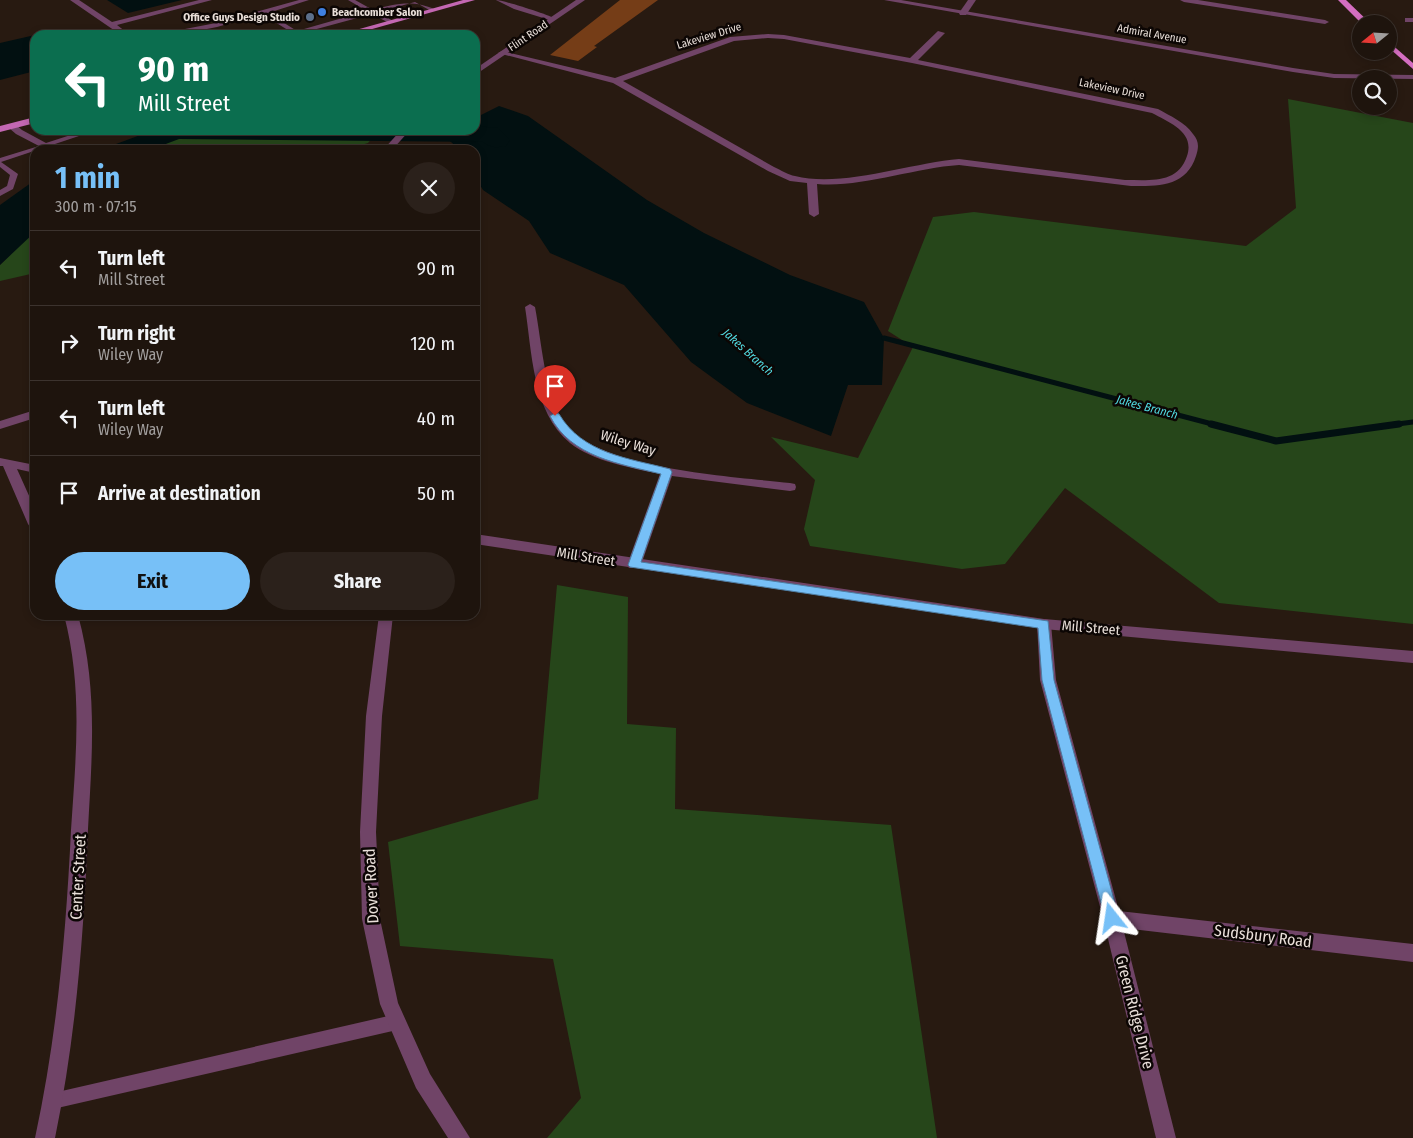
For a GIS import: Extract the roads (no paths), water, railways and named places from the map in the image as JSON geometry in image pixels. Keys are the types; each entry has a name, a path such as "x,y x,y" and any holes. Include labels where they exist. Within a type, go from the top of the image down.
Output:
{"highway":[{"path":"1342,0 1358,15"},
{"path":"1398,53 1413,67"}],"main road":[{"path":"362,30 472,0"},
{"path":"0,129 30,121"}],"street":[{"path":"74,0 118,30"},
{"path":"110,25 208,0"},
{"name":"Flint Road","path":"480,69 581,0"},
{"name":"Admiral Avenue","path":"888,0 1293,70 1334,76 1413,77"},
{"path":"963,13 972,0"},
{"path":"1184,0 1325,22"},
{"path":"912,61 941,33"},
{"name":"Lakeview Drive","path":"502,53 616,81 771,169 794,179 812,182 859,178 932,164 959,162 1125,183 1145,183 1172,179 1182,174 1188,166 1194,146 1190,135 1155,111 793,38 768,36 746,37 733,40 616,81"},
{"path":"391,145 401,135"},
{"path":"812,182 814,214"},
{"name":"Wiley Way","path":"530,307 549,406 561,427 581,445 614,459 667,472 790,487"},
{"path":"0,425 30,416"},
{"path":"4,464 30,468"},
{"path":"4,464 30,514"},
{"name":"Wiley Way","path":"634,565 667,472"},
{"name":"Mill Street","path":"480,541 1044,624 1413,657"},
{"name":"Center Street","path":"45,1138 58,1082 74,937 86,712 79,638 73,620"},
{"name":"Dover Road","path":"385,620 374,716 368,832 371,920 389,1004 423,1081 460,1138"},
{"name":"Green Ridge Drive","path":"1044,624 1048,680 1112,918 1166,1138"},
{"name":"Sudsbury Road","path":"1112,918 1413,953"}],"lane":[{"path":"188,30 217,25 306,0"},
{"path":"351,0 390,22"},
{"path":"312,30 415,0 433,10"},
{"path":"498,0 516,8 553,18"},
{"path":"263,12 292,30"},
{"path":"12,126 43,145"},
{"path":"48,145 78,135"},
{"path":"0,194 10,187 14,174 0,162 30,151"},
{"path":"54,1101 397,1022"}],"water":[{"path":"107,0 182,0 128,13"},
{"path":"30,36 30,72 0,80 0,43"},
{"path":"499,106 528,116 647,200 704,233 790,275 864,302 884,338 882,385 848,385 831,436 747,403 691,362 624,285 550,253 529,221 483,190 480,185 480,145 454,145 443,135 480,135 480,116"},
{"path":"161,135 167,135 144,145 122,145"},
{"path":"30,184 30,237 0,265 0,205"}],"waterway":[{"name":"Jakes Branch","path":"480,134 489,134 497,140"},
{"name":"Jakes Branch","path":"138,145 165,135"},
{"name":"Jakes Branch","path":"884,338 1216,425"},
{"name":"Jakes Branch","path":"1390,425 1413,422"},
{"name":"Jakes Branch","path":"1211,424 1276,441 1399,424"}],"place":[{"name":"Beachcomber Salon","path":"322,12"},
{"name":"Office Guys Design Studio","path":"310,17"}]}
